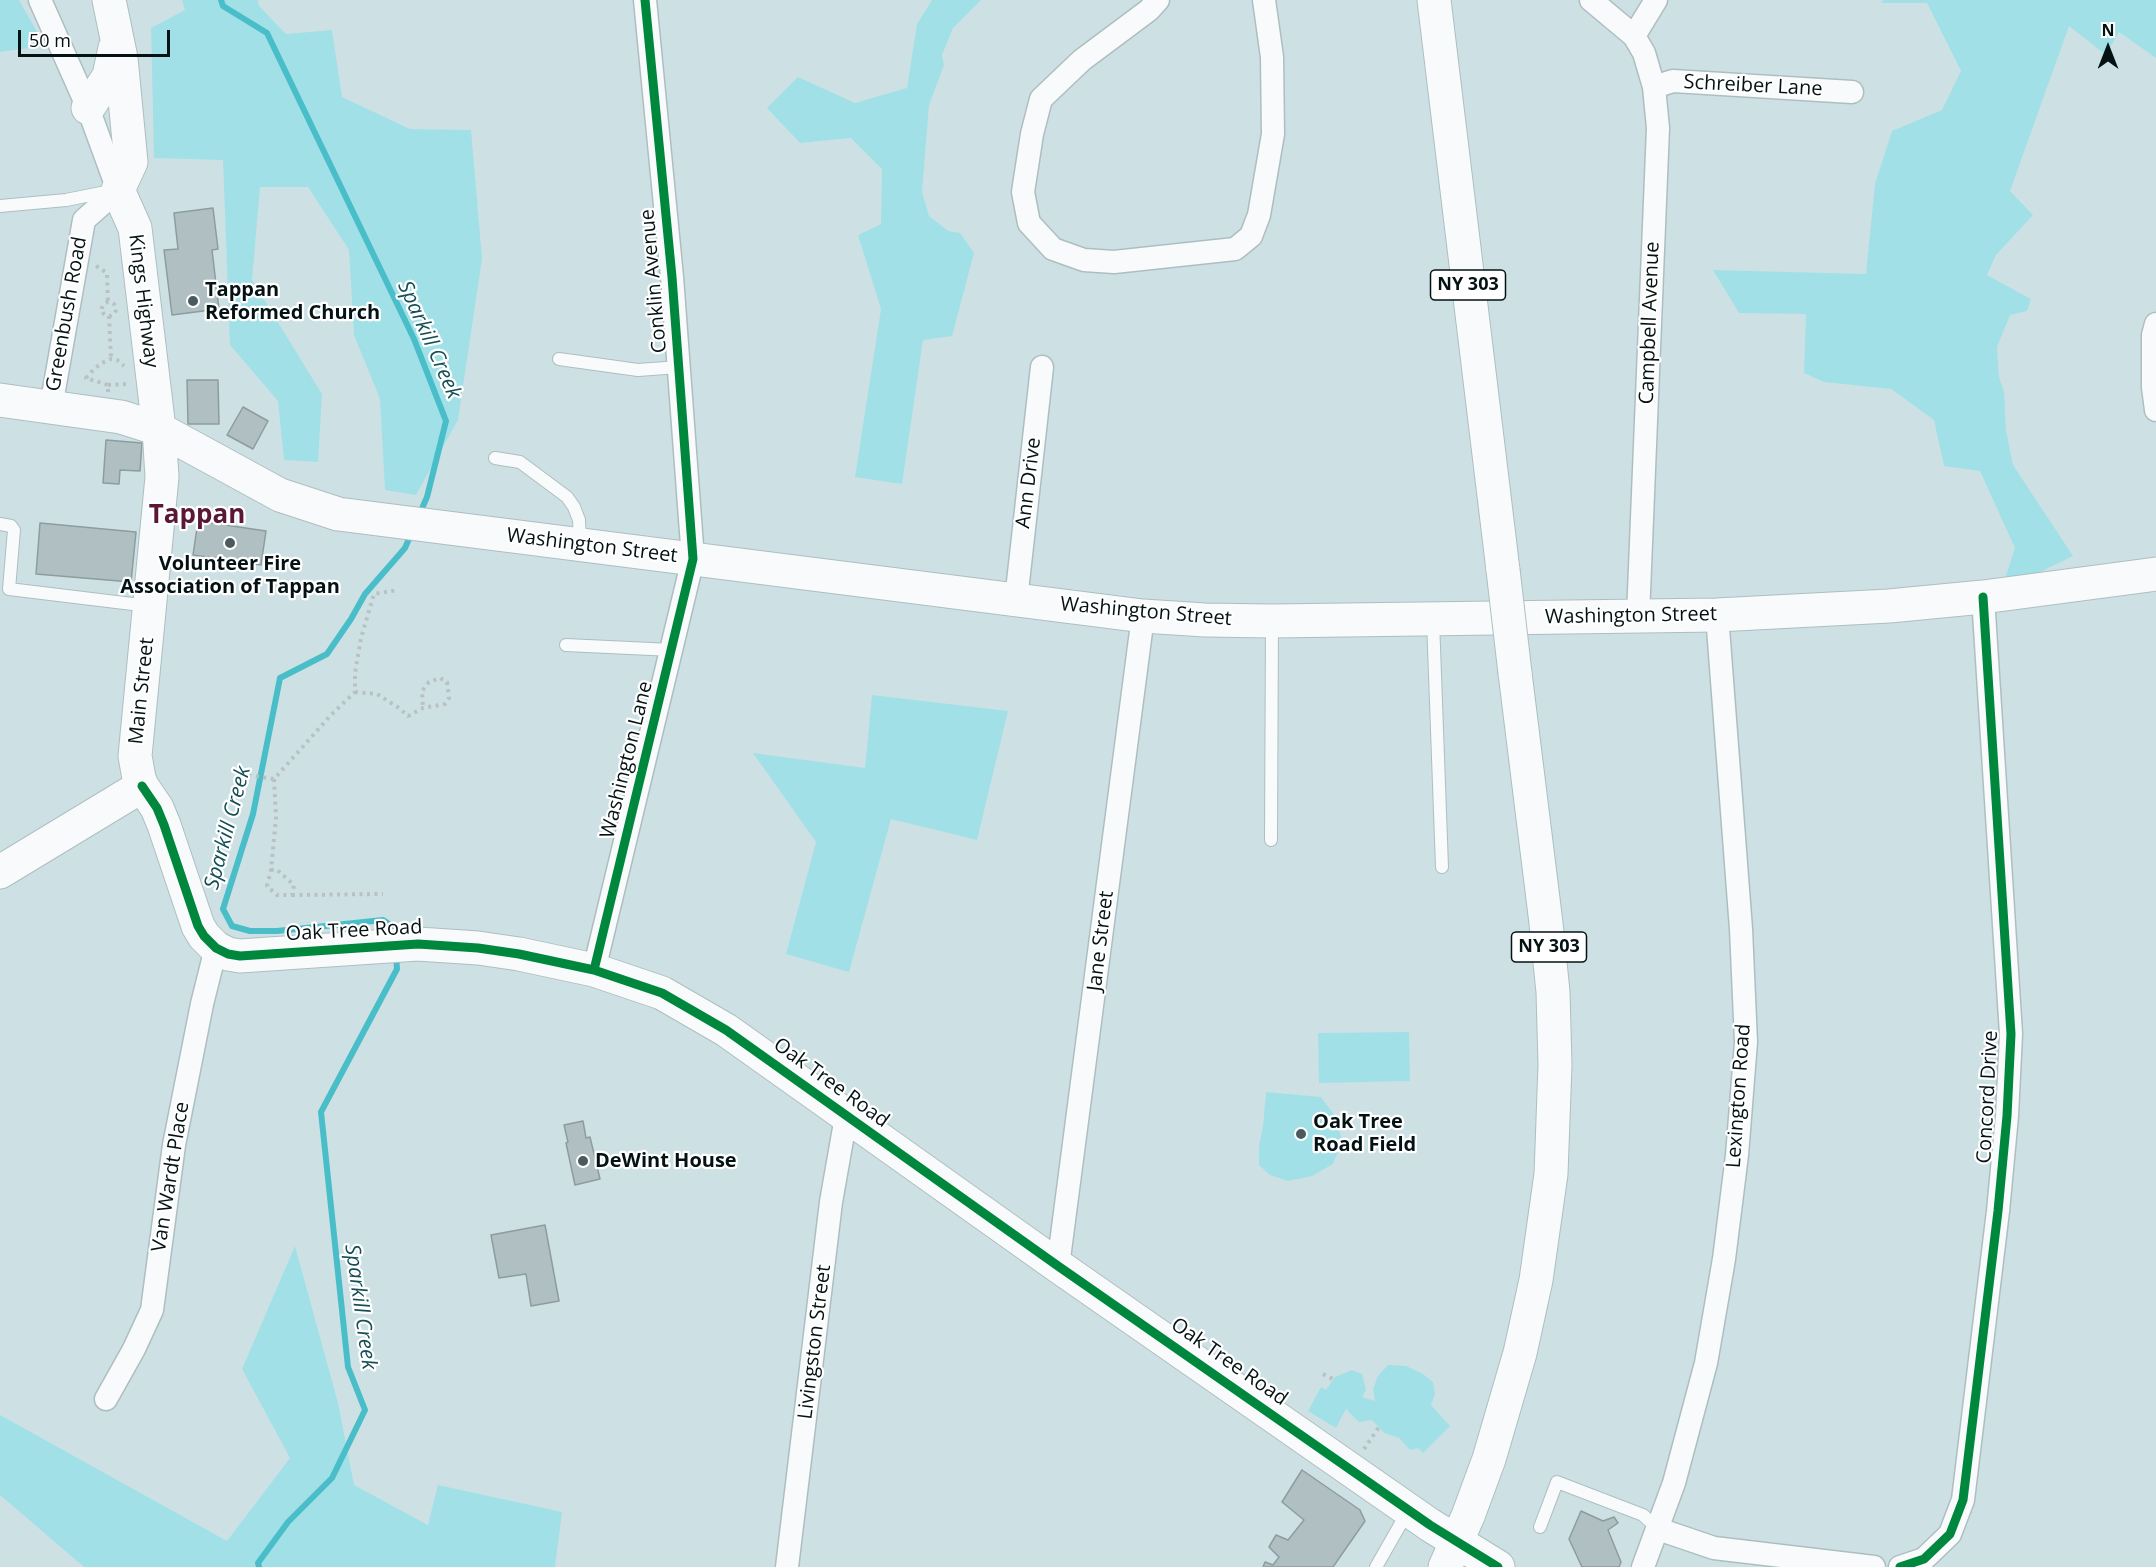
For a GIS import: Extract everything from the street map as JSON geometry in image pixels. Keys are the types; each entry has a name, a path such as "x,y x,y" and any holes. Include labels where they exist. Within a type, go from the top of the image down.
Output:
{"main road":[{"path":"108,0 121,58 131,162 118,190"},
{"name":"NY 303","path":"1434,0 1552,982 1556,1065 1553,1139 1542,1247 1521,1353 1489,1459 1451,1554"},
{"path":"88,108 109,76 117,38"},
{"name":"Kings Highway","path":"118,190 135,228 159,429"},
{"name":"Washington Street","path":"0,400 121,417 159,429 280,495 338,514 1143,615 1205,620 1272,621 1717,615 1889,606 1983,597 2156,574"},
{"name":"Main Street","path":"142,786 138,778 135,756 162,477 159,429"},
{"path":"0,872 142,786 157,808 164,825 198,926 216,948"},
{"name":"Oak Tree Road","path":"216,948 228,954 240,956 418,944 478,948 594,970 652,989 693,1009 726,1030 1058,1266 1409,1510 1451,1554 1498,1567"}],"street":[{"path":"40,0 88,108 118,190"},
{"name":"Conklin Avenue","path":"645,0 679,367 693,559"},
{"path":"1158,0 1149,10 1082,60 1041,99 1032,134 1023,192 1029,223 1053,249 1084,260 1114,262 1235,249 1251,236 1259,214 1273,134 1272,57 1264,0"},
{"name":"Campbell Avenue","path":"1591,0 1634,36 1644,53 1654,87 1658,128 1638,615"},
{"path":"1634,36 1656,0"},
{"name":"Schreiber Lane","path":"1654,87 1673,81 1852,92"},
{"name":"Greenbush Road","path":"51,407 84,220 118,190"},
{"path":"2156,324 2153,335 2153,387 2156,410"},
{"name":"Ann Drive","path":"1016,600 1042,367"},
{"name":"Washington Lane","path":"594,970 693,559"},
{"name":"Concord Drive","path":"1900,1567 1924,1558 1950,1534 1963,1500 1998,1211 2007,1116 2011,1034 1983,597"},
{"name":"Jane Street","path":"1058,1266 1143,615"},
{"name":"Lexington Road","path":"1643,1567 1674,1483 1706,1363 1724,1259 1737,1155 1746,1042 1741,929 1717,615"},
{"name":"Van Wardt Place","path":"106,1399 134,1349 152,1310 174,1145 202,1004 216,948"},
{"name":"Livingston Street","path":"787,1567 831,1202 846,1117"},
{"path":"1658,1529 1714,1548 1874,1567"}],"lane":[{"path":"0,206 66,200 118,190"},
{"path":"559,359 638,370 679,367"},
{"path":"495,458 520,462 567,497 579,520 580,544"},
{"path":"0,524 11,526 14,530 5,589 151,606"},
{"path":"1433,618 1442,867"},
{"path":"1271,840 1272,621"},
{"path":"566,645 672,650"},
{"path":"1540,1527 1557,1482 1643,1515 1658,1529"},
{"path":"1376,1567 1409,1510"}],"path":[{"path":"93,260 97,268 107,273 108,302"},
{"path":"108,302 102,306 102,311 109,316"},
{"path":"108,302 116,308 114,314 109,316"},
{"path":"109,316 111,359 95,368 87,378 108,385 133,383"},
{"path":"108,385 108,394 114,395"},
{"path":"383,894 277,895 267,886 271,870 276,816 274,779 331,715 356,692 360,638 374,594 398,590"},
{"path":"356,692 377,694 408,716 423,708 445,704 449,698 447,682 440,678 429,682 422,691 423,708"},
{"path":"241,774 274,779"},
{"path":"271,870 276,869 294,885 292,895"},
{"path":"1323,1374 1333,1379"},
{"path":"1361,1455 1379,1427"}],"shaded area":[{"path":"0,0 19,0 45,46 0,52"},
{"path":"182,0 258,0 259,6 286,34 332,30 342,97 410,129 471,130 482,259 458,420 416,495 385,490 380,399 354,335 349,250 308,187 260,187 252,280 322,394 318,462 284,460 278,401 230,345 223,160 154,158 151,28 185,10"},
{"path":"932,0 981,0 953,28 942,55 944,65 929,105 922,192 929,216 948,231 960,233 974,253 952,336 923,340 902,484 855,477 881,309 858,235 881,224 882,169 851,138 800,143 767,108 798,77 855,103 907,88 917,24"},
{"path":"1883,0 2156,0 2156,58 2119,32 2106,55 2069,26 2010,191 2033,215 1996,255 1987,275 2031,299 2027,311 2010,315 1997,347 1999,377 2004,392 2006,430 2013,465 2073,556 2038,573 2005,578 2015,548 1980,471 1944,466 1934,420 1891,389 1824,382 1804,373 1806,314 1739,313 1713,270 1866,274 1875,184 1892,131 1942,110 1961,71 1927,3 1881,3"},
{"path":"872,695 1008,711 977,840 891,819 849,972 786,954 816,842 753,753 865,768"},
{"path":"1409,1032 1410,1081 1319,1083 1318,1033"},
{"name":"Oak Tree Road Field","path":"1266,1092 1321,1097 1335,1116 1342,1140 1333,1164 1312,1176 1288,1181 1270,1175 1259,1165 1259,1145"},
{"path":"295,1246 338,1403 354,1485 428,1525 438,1485 562,1512 555,1567 84,1567 0,1495 0,1415 227,1541 290,1458 242,1369"},
{"path":"1388,1365 1406,1366 1433,1382 1435,1394 1431,1405 1450,1426 1423,1453 1418,1448 1410,1450 1399,1438 1384,1433 1372,1420 1359,1422 1346,1409 1336,1428 1308,1411 1321,1387 1326,1390 1335,1377 1352,1370 1362,1374 1366,1390 1362,1397 1375,1401 1373,1389 1378,1376"}],"building":[{"path":"213,208 218,249 212,250 219,309 172,315 164,250 178,249 174,213"},
{"path":"187,380 218,380 219,424 188,424"},
{"path":"243,407 268,421 253,449 227,435"},
{"path":"106,440 142,443 140,471 120,470 119,484 103,483"},
{"name":"Volunteer Fire Association of Tappan","path":"198,521 266,531 261,565 193,555"},
{"path":"40,523 136,532 131,582 36,574"},
{"name":"DeWint House","path":"583,1121 586,1138 590,1137 600,1179 575,1185 564,1125"},
{"path":"545,1225 559,1301 531,1306 526,1274 499,1278 491,1235"},
{"path":"1302,1470 1360,1510 1365,1521 1333,1567 1263,1567 1265,1562 1273,1565 1279,1557 1269,1547 1276,1535 1288,1540 1304,1520 1282,1502"},
{"path":"1581,1511 1603,1521 1614,1517 1618,1523 1608,1530 1621,1562 1619,1567 1582,1567 1569,1539"}],"waterway":[{"name":"Sparkill Creek","path":"221,0 223,6 267,33 414,339 446,421 427,497 420,513"},
{"name":"Sparkill Creek","path":"394,936 392,926 383,920 277,931 250,931 232,926 223,909 253,814 280,678 327,654 365,594 405,548 411,534"},
{"name":"Sparkill Creek","path":"259,1567 258,1563 288,1522 332,1478 365,1410 348,1367 321,1112 397,969 396,955"}],"cycle path":[{"path":"594,970 693,559 672,277 645,0"},
{"path":"1900,1567 1924,1559 1950,1534 1963,1500 1998,1211 2007,1116 2011,1034 1983,597"},
{"path":"142,786 157,808 164,825 198,926 216,948 228,954 240,956 418,944 478,948 594,970 662,993 726,1030 1058,1266 1430,1525 1498,1567"}],"place":[{"name":"Tappan Reformed Church","path":"193,301"},
{"name":"Volunteer Fire Association of Tappan","path":"230,543"},
{"name":"Oak Tree Road Field","path":"1301,1134"},
{"name":"DeWint House","path":"583,1161"}],"district":[{"name":"Tappan","path":"197,516"}]}
